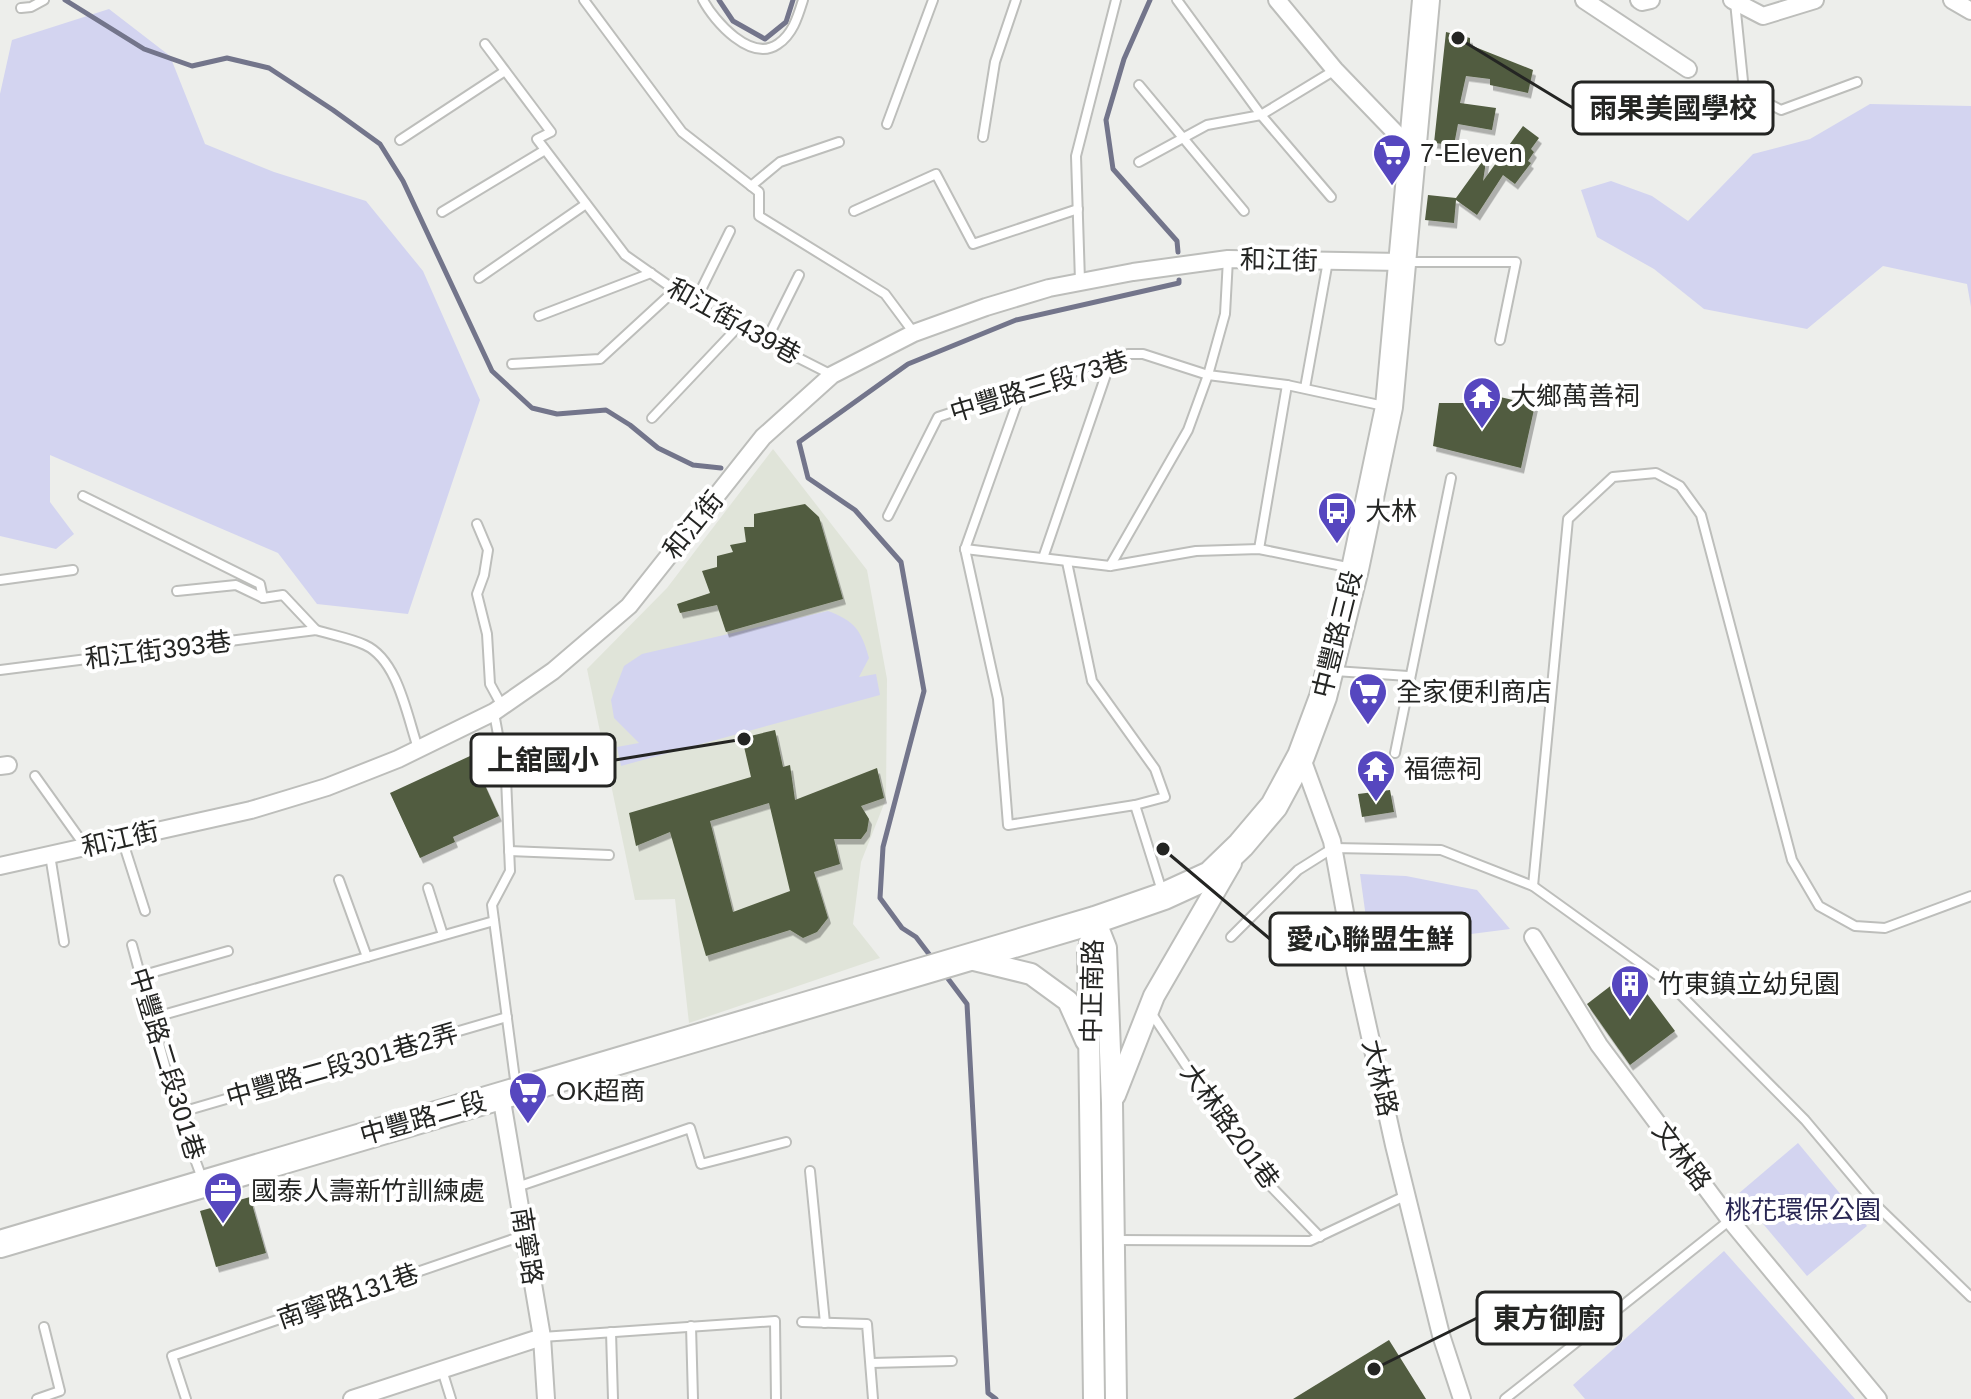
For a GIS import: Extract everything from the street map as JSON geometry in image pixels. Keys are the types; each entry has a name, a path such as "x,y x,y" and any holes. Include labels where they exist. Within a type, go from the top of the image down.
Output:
{"main road":[{"name":"中豐路三段","path":"1095,920 1164,896 1210,875 1274,806 1301,756 1330,671 1389,407 1426,0"},
{"path":"966,958 1095,920"},
{"name":"中豐路二段","path":"0,1244 966,958"}],"street":[{"path":"1277,0 1335,70 1414,152"},
{"path":"1584,0 1688,69"},
{"path":"1639,0 1651,0"},
{"path":"1733,0 1763,16 1815,0"},
{"path":"1952,0 1971,11"},
{"name":"和江街","path":"0,866 251,810 327,787 418,749 498,709 553,671 629,606 763,437 832,375 914,333 1049,288 1228,259 1402,262"},
{"name":"大林路","path":"1301,756 1333,848 1356,973 1407,1195 1441,1335 1462,1399"},
{"path":"1112,1103 1154,996 1241,845"},
{"name":"中正南路","path":"1094,1399 1088,953 1095,920"},
{"name":"中正南路","path":"1095,920 1106,948 1112,1103 1116,1399"},
{"name":"文林路","path":"1533,937 1599,1045 1730,1220 1878,1399"},
{"path":"966,958 1031,974 1068,1001 1091,1050"},
{"name":"南寧路","path":"509,1092 517,1187 542,1337 546,1399"},
{"path":"363,1397 542,1337"}],"lane":[{"path":"21,8 44,0"},
{"path":"584,0 682,132 759,192 759,216 885,294 914,333"},
{"path":"703,0 719,24 735,38 754,47 769,48 779,44 789,34 803,0"},
{"path":"887,124 933,0"},
{"path":"983,137 995,62 1016,0"},
{"path":"1080,282 1076,156 1116,0"},
{"path":"1177,0 1261,115 1331,197"},
{"path":"1733,0 1744,91 1781,110 1857,82"},
{"path":"442,212 545,150 537,139 551,132 485,44"},
{"path":"1139,162 1207,125 1261,115 1335,70"},
{"path":"400,140 505,71"},
{"path":"1139,85 1244,211"},
{"path":"751,186 780,162 839,142"},
{"name":"和江街439巷","path":"545,150 625,255 694,304 832,375"},
{"path":"854,211 936,174 973,244 1078,209"},
{"path":"479,278 586,204"},
{"path":"694,304 730,231"},
{"path":"1110,566 1188,430 1225,314 1228,259"},
{"path":"1305,388 1328,261"},
{"path":"1402,262 1516,262 1500,340"},
{"path":"539,316 651,273"},
{"path":"766,341 799,275"},
{"path":"512,364 600,359 675,290"},
{"path":"652,418 738,327"},
{"name":"中豐路三段73巷","path":"888,516 938,417 1128,354 1143,354 1208,375 1305,388 1389,407"},
{"path":"1043,558 1111,360"},
{"path":"1259,549 1287,385"},
{"path":"1022,389 965,549 998,699 1008,825 1135,805 1165,797 1155,769 1092,681 1067,562"},
{"path":"1533,886 1568,519 1613,477 1656,473 1680,486 1701,515 1792,860 1819,906 1855,926 1885,928 1971,896"},
{"path":"1395,753 1408,676 1451,478"},
{"path":"83,496 260,584 263,598"},
{"path":"477,524 488,550 477,594 487,634 490,684 498,709 506,778 510,871 492,905 507,1017 509,1092"},
{"path":"965,549 1110,566 1196,551 1259,549 1355,569"},
{"path":"0,580 73,570"},
{"name":"和江街393巷","path":"177,591 236,585 263,598 283,595 316,630"},
{"name":"和江街393巷","path":"0,670 316,630 366,645 385,659 418,749"},
{"path":"1330,671 1408,676"},
{"path":"35,776 86,847"},
{"path":"1135,805 1164,896"},
{"path":"122,839 145,911"},
{"path":"1231,937 1298,870 1333,848 1441,850 1533,886 1672,986 1805,1120 1879,1208 1971,1297"},
{"path":"509,851 609,855"},
{"path":"50,855 64,942"},
{"path":"339,880 367,957"},
{"path":"428,888 443,935"},
{"path":"152,1018 494,921"},
{"name":"中豐路二段301巷","path":"132,945 178,1113 204,1182"},
{"path":"140,976 228,951"},
{"name":"大林路201巷","path":"1148,1009 1256,1171 1320,1237"},
{"name":"中豐路二段301巷2弄","path":"178,1113 507,1017"},
{"path":"517,1187 690,1128 701,1164 786,1142"},
{"path":"810,1171 825,1323"},
{"path":"1114,1240 1310,1241 1407,1195"},
{"path":"1505,1399 1730,1220"},
{"name":"南寧路131巷","path":"186,1399 172,1356 525,1235"},
{"path":"542,1337 775,1321 776,1399"},
{"path":"802,1322 867,1324 873,1399"},
{"path":"691,1326 693,1399"},
{"path":"37,1399 60,1391 44,1327"},
{"path":"611,1332 613,1399"},
{"path":"871,1363 952,1361"},
{"path":"442,1370 451,1399"}],"shaded area":[{"path":"773,449 867,570 887,679 886,799 861,862 853,924 880,958 689,1023 675,899 635,900 587,669 667,588"}],"green space":[{"path":"109,9 170,56 205,144 274,172 366,201 423,271 480,400 408,614 317,604 278,553 50,455 50,502 74,534 56,549 0,536 0,94 12,40"},
{"path":"1870,104 1971,106 1971,307 1967,284 1883,266 1807,329 1704,309 1654,269 1597,237 1581,190 1611,181 1652,196 1688,221 1753,154 1810,139"},
{"path":"828,611 851,623 860,633 869,658 859,677 876,674 880,695 621,766 617,747 639,743 614,718 611,700 624,666 642,654"},
{"path":"1360,874 1406,876 1477,890 1510,929 1370,947"},
{"name":"桃花環保公園","path":"1798,1143 1867,1226 1807,1276 1738,1194"},
{"path":"1724,1251 1855,1399 1585,1399 1573,1385"}],"building":[{"path":"1446,32 1470,38 1470,45 1533,70 1528,93 1490,85 1490,79 1466,76 1460,103 1496,108 1492,130 1458,124 1454,145 1434,143"},
{"path":"1523,126 1539,138 1531,149 1534,152 1528,161 1531,163 1515,184 1503,175 1477,215 1456,200 1454,223 1425,220 1428,195 1456,198 1487,155 1483,181"},
{"name":"大鄉萬善祠","path":"1500,397 1535,405 1521,468 1433,446 1439,403 1486,403"},
{"path":"805,504 819,517 843,599 726,632 717,605 680,613 677,604 710,593 702,571 717,567 717,556 733,552 730,545 746,542 744,527 754,527 754,514"},
{"path":"775,730 783,767 790,765 795,800 877,768 884,798 861,806 869,819 867,831 861,839 834,839 840,864 814,872 828,918 817,932 803,938 790,930 706,956 670,832 636,846 629,813 751,777 742,738","holes":["769,803 790,891 733,912 710,821"]},
{"path":"483,750 495,775 483,781 499,816 453,837 455,842 420,858 390,793"},
{"name":"福德祠","path":"1390,790 1394,812 1362,817 1358,794"},
{"name":"竹東鎮立幼兒園","path":"1630,971 1675,1031 1630,1065 1587,1004"},
{"path":"250,1197 266,1253 216,1267 200,1211"},
{"path":"1389,1340 1426,1399 1293,1399"}],"waterway":[{"path":"65,0 144,49 192,66 227,58 269,68 333,110 380,144 403,181 492,371 532,408 557,414 606,410 658,448 693,465 721,468"},
{"path":"719,0 733,21 765,39 786,22 793,0"},
{"path":"1150,0 1124,59 1106,120 1113,169 1177,241 1178,252"},
{"path":"932,958 916,937 902,928 880,898 883,847 924,691 901,562 855,510 808,478 799,442 908,364 1016,320 1179,283 1179,280"},
{"path":"943,972 967,1004 988,1393 996,1399"}],"place":[{"name":"雨果美國學校","path":"1458,38"},
{"name":"7-Eleven","path":"1392,187"},
{"name":"大鄉萬善祠","path":"1482,430"},
{"name":"大林","path":"1337,545"},
{"name":"全家便利商店","path":"1368,726"},
{"name":"上舘國小","path":"744,739"},
{"name":"福德祠","path":"1376,803"},
{"name":"愛心聯盟生鮮","path":"1163,849"},
{"name":"竹東鎮立幼兒園","path":"1630,1018"},
{"name":"OK超商","path":"528,1125"},
{"name":"國泰人壽新竹訓練處","path":"223,1225"},
{"name":"東方御廚","path":"1374,1369"}]}
